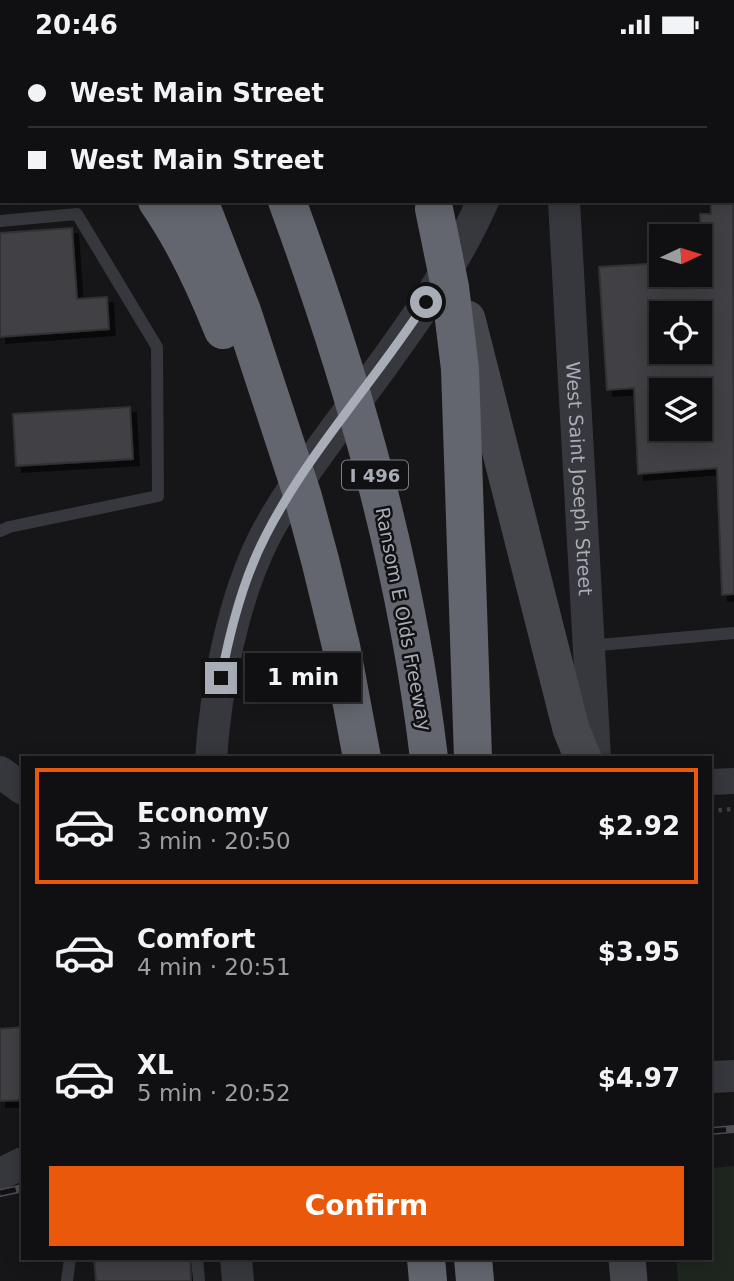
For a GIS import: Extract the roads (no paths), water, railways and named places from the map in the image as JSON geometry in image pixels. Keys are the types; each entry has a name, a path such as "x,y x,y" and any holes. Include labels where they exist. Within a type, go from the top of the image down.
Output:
{"highway":[{"path":"158,203 196,268 229,345 275,476 359,745"},
{"path":"200,203 242,311 303,497 341,646 359,745"},
{"name":"Ransom E Olds Freeway","path":"288,203 338,348 387,521 414,652 429,756"},
{"path":"432,205 450,287 460,369 473,756"},
{"path":"426,1260 428,1281"},
{"path":"473,1260 475,1281"},
{"path":"491,1260 491,1281"}],"main road":[{"path":"432,205 477,359 571,729 582,756"},
{"path":"627,1260 629,1281"}],"street":[{"path":"211,756 213,727 225,660 259,549 309,464 415,320 457,253 482,203"},
{"name":"West Saint Joseph Street","path":"564,203 595,756"},
{"path":"0,772 21,788"},
{"path":"712,782 734,781"},
{"path":"712,1077 734,1076"},
{"path":"0,1174 21,1164"},
{"path":"236,1260 238,1281"}],"lane":[{"path":"0,221 77,214 157,347 158,496 0,531"},
{"path":"588,646 734,633"},
{"path":"67,1281 70,1260"},
{"path":"197,1260 199,1281"}],"railway":[{"path":"712,1131 734,1129"},
{"path":"0,1193 21,1188"}]}
